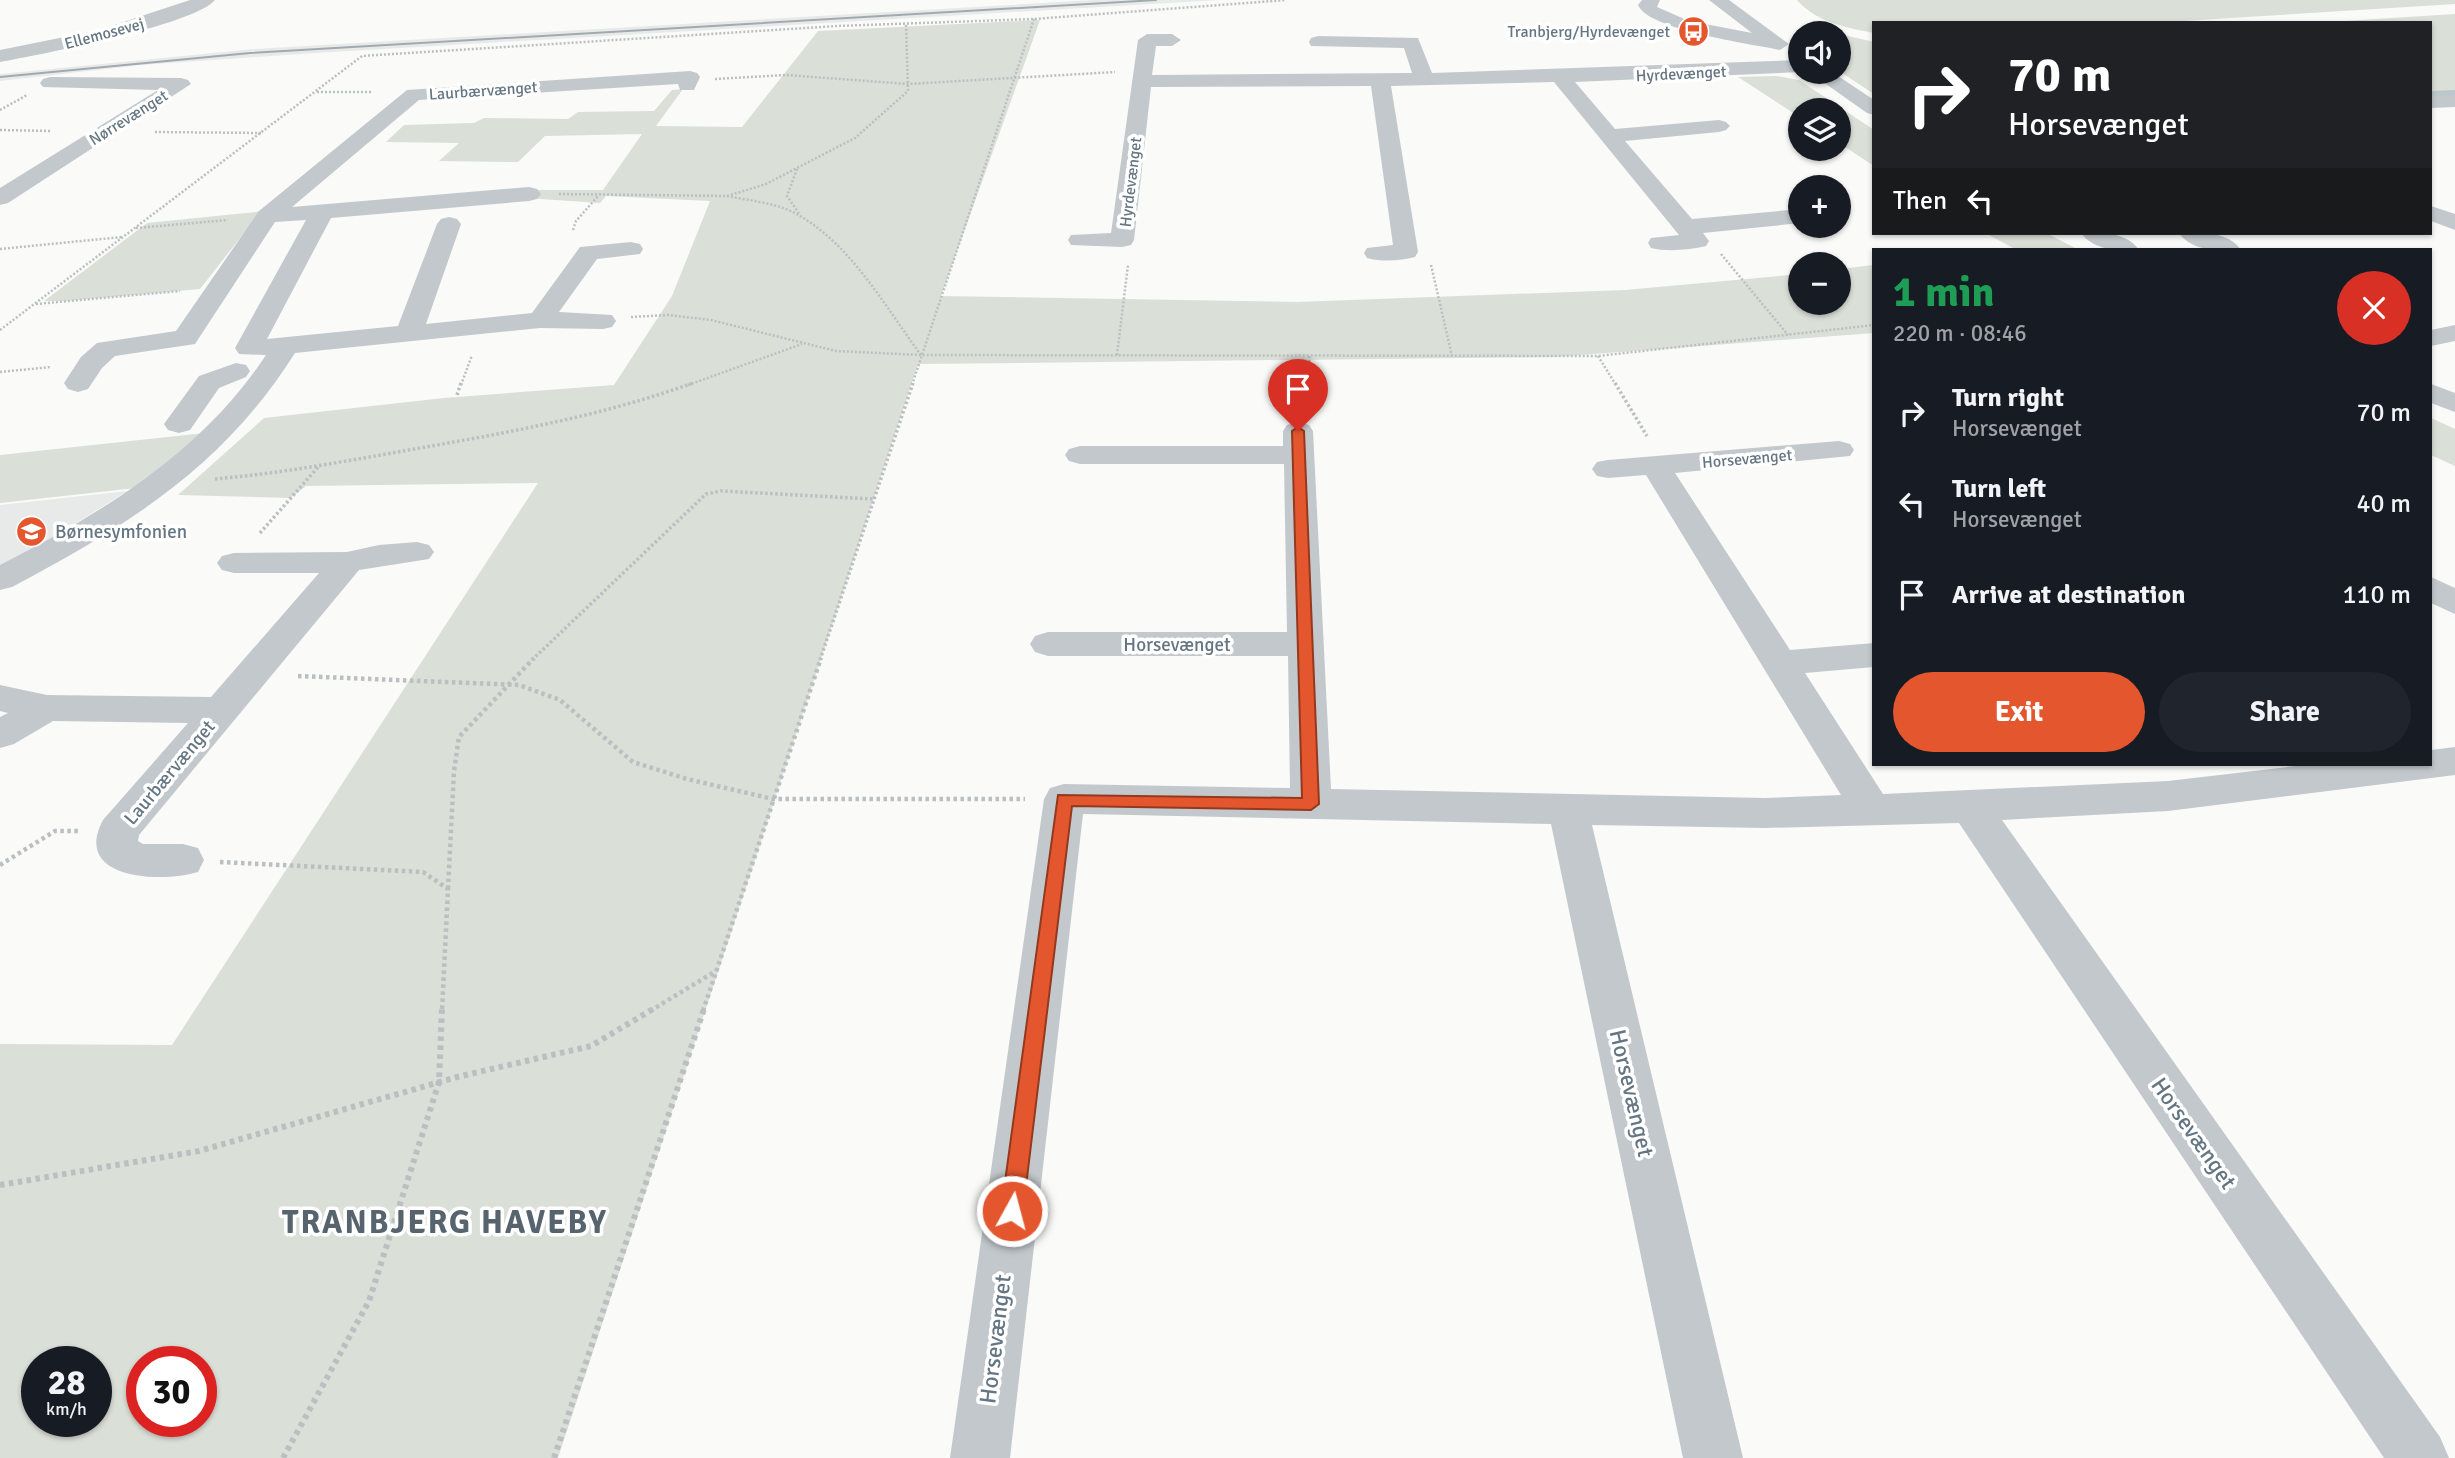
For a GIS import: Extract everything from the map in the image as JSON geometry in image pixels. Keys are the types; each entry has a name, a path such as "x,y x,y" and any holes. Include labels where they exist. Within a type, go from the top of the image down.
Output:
{"street":[{"name":"Ellemosevej","path":"0,56 119,31 172,15 206,0"},
{"path":"1651,0 1647,5 1649,10 1668,20 1773,39"},
{"path":"1718,0 1788,50"},
{"name":"Hyrdevænget","path":"1080,240 1122,240 1147,40 1172,40"},
{"path":"1318,43 1411,42 1425,81"},
{"name":"Hyrdevænget","path":"1143,76 1425,81 1560,78 1788,67"},
{"name":"Laurbærvænget","path":"85,373 107,349 185,338 267,216 414,94 690,77 688,83"},
{"path":"1560,78 1691,234"},
{"path":"1377,253 1406,252 1380,81"},
{"name":"Nørrevænget","path":"0,198 181,84 50,83"},
{"path":"1837,84 1872,108"},
{"path":"2432,102 2455,101"},
{"path":"1609,136 1719,126"},
{"path":"489,197 510,172"},
{"path":"267,216 529,194"},
{"path":"242,360 322,213"},
{"path":"2432,213 2455,223"},
{"path":"1660,243 1691,234 1788,218"},
{"path":"409,333 449,224"},
{"path":"2097,235 2123,248"},
{"path":"2195,235 2225,248"},
{"path":"540,320 589,251 631,249"},
{"path":"179,424 209,382 242,360 286,346 540,320 603,321"},
{"path":"2432,338 2455,333"},
{"path":"0,579 124,510 162,483 207,445 271,374 286,346"},
{"path":"242,360 271,374"},
{"path":"2432,393 2455,403"},
{"path":"1080,456 1298,443 1311,804"},
{"name":"Horsevænget","path":"1608,469 1839,450"},
{"path":"1655,465 1872,811"},
{"path":"234,563 347,562 379,555 417,552"},
{"name":"Laurbærvænget","path":"183,860 135,860 117,848 118,831 347,562"},
{"path":"2432,589 2455,603"},
{"name":"Horsevænget","path":"1048,644 1305,644"},
{"path":"1778,663 1872,655"},
{"name":"Laurbærvænget","path":"0,698 47,708 221,710"},
{"name":"Laurbærvænget","path":"0,734 47,708"},
{"path":"1064,799 1765,813 1872,811 2168,796 2449,768"},
{"name":"Horsevænget","path":"980,1458 1064,799"},
{"name":"Horsevænget","path":"1970,807 2419,1458"},
{"name":"Horsevænget","path":"1568,809 1713,1458"}],"path":[{"path":"0,330 362,56 1034,19 1286,0"},
{"path":"554,1458 1034,19"},
{"path":"727,196 766,184 855,138 908,92 906,24"},
{"path":"688,83 786,75 908,84 1143,76"},
{"path":"315,92 414,94"},
{"path":"797,168 788,196 800,216 843,252 921,355"},
{"path":"529,194 727,196 762,203 800,216"},
{"path":"135,228 267,216"},
{"path":"1691,234 1716,248 1788,335"},
{"path":"0,248 123,237"},
{"path":"1117,355 1129,260 1122,240"},
{"path":"1406,252 1431,265 1452,356"},
{"path":"35,304 219,287"},
{"path":"668,315 711,320 802,344 862,354 921,355 1598,356 1872,325"},
{"path":"457,395 483,325"},
{"path":"162,483 273,474 539,427 637,402 802,344"},
{"path":"1298,443 1315,426 1310,356"},
{"path":"1598,356 1654,448 1655,465"},
{"path":"0,372 85,373"},
{"path":"234,563 320,466"},
{"path":"283,1458 369,1301 439,1082 454,771 459,737 507,684 706,494 721,491 873,499"},
{"path":"251,675 519,685 560,700 633,762 687,779 773,799 1064,799"},
{"path":"0,865 55,831 118,831"},
{"path":"183,860 423,872 448,890"},
{"path":"0,1185 199,1151 439,1082 592,1046 716,971"}],"shaded area":[{"path":"1093,0 1219,0 316,53 141,65 0,81 0,74 254,49"},
{"path":"1797,0 2455,0 2455,4 2182,21 1872,21 1872,33 1851,28 1851,21 1829,21 1813,14"},
{"path":"2455,14 2455,96 2432,97 2432,21 2345,21"},
{"path":"1040,20 941,296 1297,302 1625,290 1788,275 1788,315 1851,315 1851,268 1872,265 1872,333 1554,357 918,364 558,1458 0,1458 0,1044 172,1045 538,483 306,486 290,498 178,495 264,418 444,398 614,385 672,296 710,201 606,196 600,203 526,198 534,190 603,190 642,134 545,136 518,162 439,161 459,143 386,142 404,125 474,123 484,118 568,119 578,112 654,111 672,90 683,89 656,126 742,127 818,31"},
{"path":"1851,37 1872,42 1872,93 1851,79"},
{"path":"1738,77 1788,78 1788,84 1805,84 1826,98 1788,98 1788,110"},
{"path":"1851,115 1872,129 1872,165 1851,151"},
{"path":"265,211 247,229 200,289 44,301 147,223"},
{"path":"1989,235 2050,235 2075,248 2013,248"},
{"path":"2432,418 2455,429 2455,466 2432,455"},
{"path":"205,433 136,488 0,503 0,455"},
{"name":"Børnesymfonien","path":"127,491 24,556 0,568 0,505"}],"waterway":[{"path":"2432,94 2455,93"}],"tram line":[{"path":"0,77 250,53 1156,0"}],"place":[{"name":"Tranbjerg/Hyrdevænget","path":"1693,31"},
{"name":"Børnesymfonien","path":"32,531"}],"district":[{"name":"TRANBJERG HAVEBY","path":"445,1222"}],"route":[{"path":"1012,1211 1064,799 1311,804 1298,431"}]}
